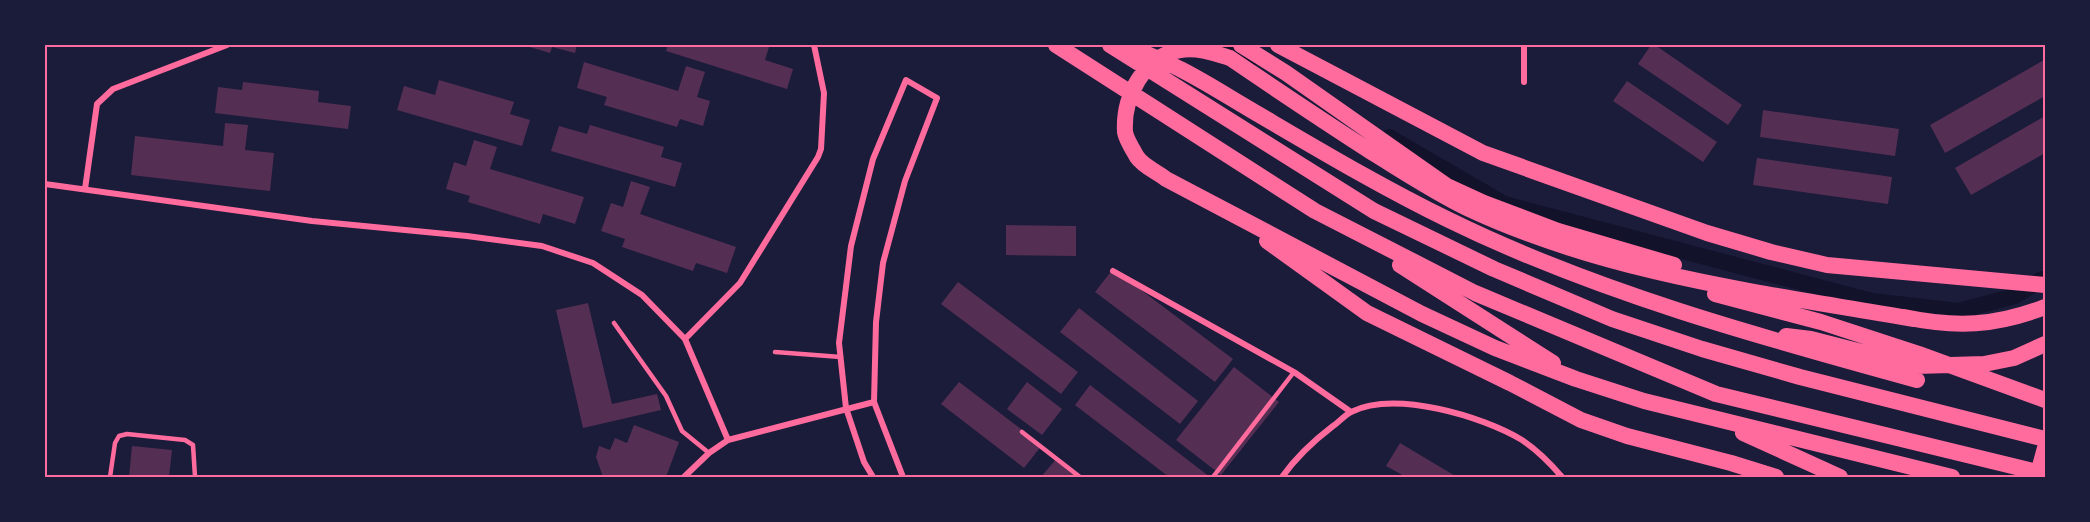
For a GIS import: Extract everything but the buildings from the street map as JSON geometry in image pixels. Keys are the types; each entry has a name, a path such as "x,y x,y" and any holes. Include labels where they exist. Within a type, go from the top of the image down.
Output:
{"highway":[{"path":"1056,45 1563,369 1732,428 1840,477"},
{"path":"1110,45 1374,212 1494,270 1612,319 1702,349 1800,377 2045,439"},
{"path":"1126,45 1180,68 1386,188 1451,221 1584,277 1808,351 1917,380"},
{"path":"1241,45 1286,73 1447,186 1484,203 1557,231 1665,263 1914,319"},
{"path":"1278,45 1483,153 1707,233 1771,252 1827,265 2045,285"},
{"path":"1952,477 1644,401 1576,379 1495,348 1422,314 1166,179 1138,158 1125,134 1126,109 1136,81 1154,61 1179,50 1207,51 1230,58 1420,183 1466,208 1564,246 1641,268 1705,282 1963,326 2017,317 2045,307"},
{"path":"1213,204 1367,313 1581,420 1627,436 1776,477"},
{"path":"1315,211 1475,293 1716,394 2045,474"},
{"path":"1641,268 1702,291 1821,322 1919,354 2045,400"},
{"path":"1744,330 1811,339 1916,366 1984,364 2014,358 2045,344"},
{"path":"1732,428 1932,477"},
{"path":"2037,477 2045,448"}],"street":[{"path":"86,189 97,104 113,89 227,45"},
{"path":"685,339 740,283 818,157 821,149 824,93 814,45"},
{"path":"1524,45 1524,82"},
{"path":"873,477 864,462 846,408 839,343 851,246 873,159 906,81 937,98 905,181 883,263 876,322 874,402 903,477"},
{"path":"45,184 312,221 542,246 593,263 642,295 685,339 728,440"},
{"path":"1113,271 1294,372 1351,412"},
{"path":"684,477 709,453 728,440 874,402"},
{"path":"1282,477 1296,456 1351,412 1376,406 1409,405 1453,412 1477,418 1501,428 1524,441 1545,458 1562,477"}],"lane":[{"path":"614,323 666,396 682,431 709,453"},
{"path":"775,352 841,357"},
{"path":"1213,477 1294,372"},
{"path":"1022,432 1080,477"},
{"path":"110,477 115,443 119,436 127,434 185,440 193,445 195,477"}],"waterway":[{"path":"1229,45 1252,58"},
{"path":"1389,137 1504,204 1872,301 1958,311 2015,296 2042,279"}]}
